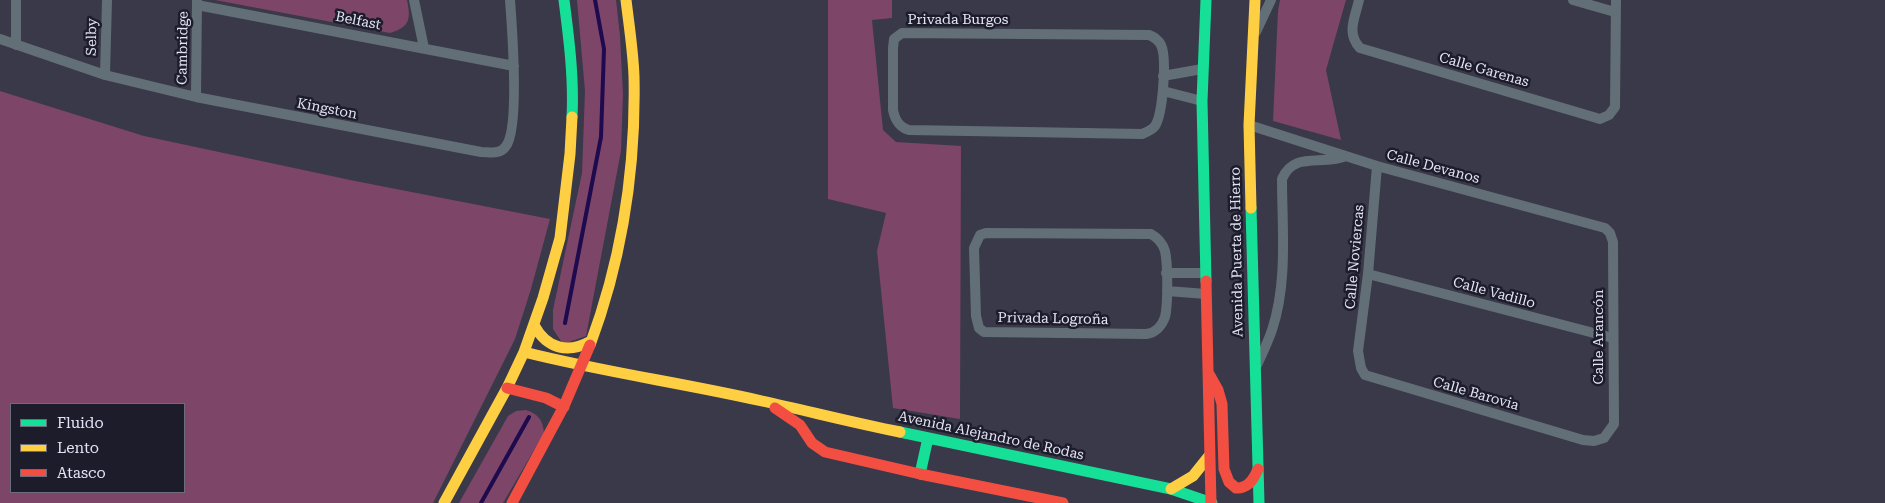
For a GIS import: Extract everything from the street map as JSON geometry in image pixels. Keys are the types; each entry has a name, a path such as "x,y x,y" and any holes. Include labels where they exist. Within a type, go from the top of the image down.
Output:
{"street":[{"path":"16,0 16,45"},
{"name":"Selby","path":"106,75 107,0"},
{"path":"414,0 424,48"},
{"name":"Kingston","path":"0,39 106,75 196,97 472,150 497,153 509,141 514,103 510,0"},
{"path":"444,503 507,388 524,352 560,238 570,154 573,100 570,47 564,0"},
{"path":"512,503 564,407 582,365 607,291 627,195 632,142 634,76 626,0"},
{"path":"1206,0 1202,100 1211,503"},
{"name":"Avenida Puerta de Hierro","path":"1255,0 1249,125 1254,371 1259,503"},
{"path":"1254,35 1270,0"},
{"name":"Calle Garenas","path":"1359,0 1351,34 1354,42 1360,48 1600,119 1609,115 1615,107 1615,12"},
{"path":"1574,0 1615,12 1616,0"},
{"name":"Belfast","path":"197,2 514,66"},
{"name":"Cambridge","path":"196,97 197,2"},
{"name":"Privada Burgos","path":"902,33 1149,35 1160,42 1163,50 1163,76 1163,91 1156,125 1149,132 1142,134 909,130 899,124 894,117 893,48 894,39 902,33"},
{"path":"1163,76 1202,69"},
{"path":"1163,91 1202,100"},
{"name":"Calle Devanos","path":"1249,125 1376,166 1605,228 1610,233"},
{"path":"1254,371 1272,329 1278,305 1282,277 1282,179 1285,172 1295,163 1327,161 1346,156"},
{"name":"Calle Noviercas","path":"1358,351 1368,274 1376,166"},
{"name":"Privada Logroña","path":"986,232 1151,234 1160,241 1165,252 1166,273 1165,318 1152,333 984,332 979,328 976,316 974,248 980,235 986,232"},
{"name":"Calle Arancón","path":"1604,438 1614,424 1613,242 1610,233"},
{"path":"1166,273 1205,273"},
{"name":"Calle Vadillo","path":"1368,274 1613,338"},
{"path":"1167,291 1206,294"},
{"path":"534,325 539,336 550,344 579,348 591,340"},
{"name":"Calle Barovia","path":"1358,351 1361,368 1365,375 1372,378 1583,440 1594,441 1604,438"},
{"name":"Avenida Alejandro de Rodas","path":"524,352 763,401 826,417 1171,489 1211,503"},
{"path":"1208,373 1218,390 1222,404 1226,480 1231,486 1241,488 1250,483 1258,469"},
{"path":"507,388 546,398 564,407"},
{"name":"Avenida Alejandro de Rodas","path":"763,401 800,425 816,447 825,452 920,474 1063,503"},
{"path":"810,439 814,425 826,417"},
{"path":"920,474 928,438"},
{"path":"1171,489 1187,482 1200,471 1209,456"}],"shaded area":[{"path":"215,0 407,0 409,17 402,28 390,33"},
{"path":"577,0 616,0 623,94 621,151 586,336 563,344 553,329 553,310 582,173 585,91"},
{"path":"828,0 892,0 892,18 872,20 883,130 896,142 961,146 960,419 893,408 877,251 886,213 828,199"},
{"path":"1280,0 1346,0 1326,70 1341,140 1273,121"},
{"path":"0,91 144,136 355,181 550,219 515,339 433,503 0,503"},
{"path":"526,410 534,413 539,418 544,433 503,503 459,503 508,416 516,411"}],"waterway":[{"path":"565,323 601,137 604,49 595,0"},
{"path":"481,503 529,417"}],"traffic: fast":[{"path":"564,0 572,73 572,117"},
{"path":"1206,0 1202,101 1206,281"},
{"path":"1251,208 1259,503"},
{"path":"900,432 1171,489 1212,503"},
{"path":"920,474 928,438"}],"traffic: slow":[{"path":"590,345 611,279 619,246 629,178 634,110 634,76 626,0"},
{"path":"1251,208 1249,125 1255,0"},
{"path":"444,503 507,388 524,352 543,298 560,238 570,154 572,117"},
{"path":"534,325 545,339 559,347 574,347 591,341"},
{"path":"524,352 900,432"},
{"path":"1171,489 1193,476 1209,456"}],"traffic: jam":[{"path":"1206,281 1211,503"},
{"path":"512,503 564,406 590,345"},
{"path":"1209,374 1218,390 1222,404 1224,469 1229,482 1236,488 1244,487 1252,480 1258,469"},
{"path":"507,388 546,398 564,407"},
{"path":"775,408 800,425 812,443 825,452 920,474 1063,503"}]}
